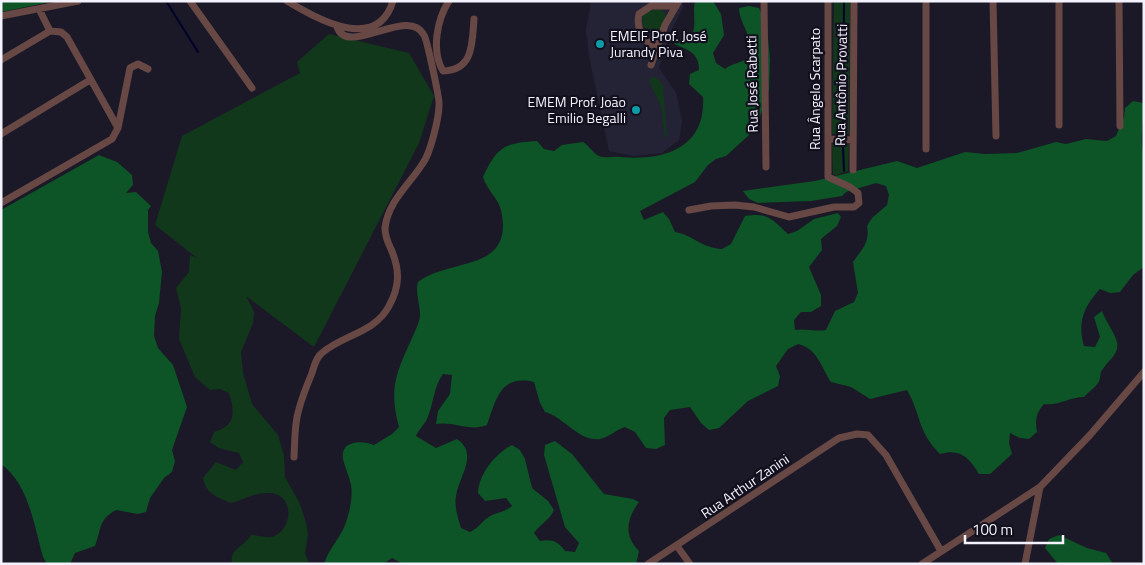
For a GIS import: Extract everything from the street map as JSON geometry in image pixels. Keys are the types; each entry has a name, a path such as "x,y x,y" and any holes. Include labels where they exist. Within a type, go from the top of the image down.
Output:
{"street":[{"path":"1,16 78,1"},
{"path":"190,1 252,88"},
{"path":"287,1 336,27 357,30 375,24 387,14 393,1"},
{"path":"449,1 444,9 437,31 439,64 443,71 452,71 464,64 471,55 474,19"},
{"name":"Rua José Rabetti","path":"764,1 766,167"},
{"name":"Rua Ângelo Scarpato","path":"689,210 735,205 754,207 789,217 834,207 846,208 859,203 858,193 850,187 828,177 828,1"},
{"name":"Rua Antônio Provatti","path":"852,170 854,1"},
{"path":"926,1 926,149"},
{"path":"993,1 996,136"},
{"path":"1059,1 1059,125"},
{"path":"1119,1 1120,126"},
{"path":"656,50 638,30 636,24 639,14 651,6 677,4"},
{"path":"651,65 665,25 677,4"},
{"path":"40,9 50,31"},
{"path":"294,458 298,410 321,353 372,325 388,308 399,281 397,263 387,241 385,230 387,220 397,198 425,162 439,105 428,45 424,34 417,28 407,25 356,37 345,37 339,33 336,27"},
{"path":"1,60 50,31 60,32 67,38 118,128"},
{"path":"1,203 112,139 118,128 130,68 138,64 148,69"},
{"path":"1,134 90,80"},
{"path":"828,139 853,140"},
{"path":"922,564 1040,486 1090,435 1144,372"},
{"name":"Rua Arthur Zanini","path":"648,564 839,438 858,434 868,435 886,455 941,551"},
{"path":"1026,564 1040,486"},
{"path":"678,546 690,564"}],"shaded area":[{"path":"591,1 679,1 684,6 670,33 659,68 676,93 682,121 679,140 662,153 634,156 609,151 589,56 586,30"}],"green space":[{"path":"1,1 55,1 1,12"},
{"path":"695,1 713,1 721,14 724,35 713,53 716,63 725,69 750,56 750,42 739,8 749,6 759,8 767,27 770,59 769,90 759,119 748,136 726,156 716,159 708,165 695,182 640,211 644,220 663,212 669,219 675,232 708,246 722,249 731,244 745,216 759,215 769,218 788,234 797,231 814,219 838,213 841,217 837,226 821,239 822,250 809,267 821,295 821,306 811,312 801,312 794,320 795,330 826,330 835,311 854,302 858,293 853,262 866,241 867,226 872,218 887,205 889,195 886,186 876,183 846,192 842,196 811,201 758,203 749,199 743,191 815,181 897,161 917,168 965,152 985,154 1017,153 1056,142 1066,144 1086,139 1107,141 1116,136 1124,117 1125,108 1133,101 1144,103 1142,136 1144,155 1144,267 1133,275 1120,292 1110,293 1100,289 1083,315 1081,330 1084,346 1095,347 1100,337 1094,317 1102,311 1117,344 1113,357 1101,372 1099,382 1084,397 1054,404 1044,404 1039,410 1037,417 1037,432 1029,439 1020,438 1010,433 1009,443 1012,454 990,474 979,474 972,463 963,455 953,452 940,454 933,446 923,430 907,390 870,399 851,387 831,382 814,354 798,344 788,349 776,366 780,376 778,386 748,401 719,428 709,430 701,423 690,407 670,410 664,418 665,445 656,449 646,448 635,432 625,427 600,439 585,437 545,412 540,403 534,382 514,382 507,385 497,398 487,425 468,427 443,423 436,424 438,411 450,394 452,375 443,374 437,385 427,419 416,436 436,448 457,439 467,451 466,466 456,500 461,528 470,532 492,515 512,506 506,498 485,501 478,493 481,479 489,465 512,445 520,450 525,459 532,488 548,501 554,510 550,517 534,533 540,541 548,540 560,545 565,551 575,552 579,543 565,527 544,455 545,445 555,441 572,454 604,494 633,499 639,502 628,526 631,539 639,551 636,564 403,564 392,558 383,564 324,564 345,525 350,507 352,489 343,459 345,448 358,442 374,445 392,434 399,427 395,411 395,385 402,362 420,319 417,292 418,282 432,274 490,254 499,244 503,230 501,210 483,177 493,159 503,148 509,145 537,141 544,149 554,151 562,145 583,142 597,155 605,157 652,157 679,148 689,140 697,129 702,115 703,97 689,84 690,74 699,70 699,64 692,53 674,44 682,38 692,35"},
{"path":"834,1 850,1 849,134 832,134"},
{"path":"661,9 666,15 658,34 654,35 643,26 642,16 648,11"},
{"path":"329,34 409,53 434,96 419,143 314,347 246,296 254,312 253,323 241,352 243,373 252,404 278,435 284,456 285,477 300,504 306,523 308,534 305,553 309,564 232,564 235,551 251,535 271,537 283,529 287,522 287,506 278,495 269,493 254,495 231,503 213,494 204,483 203,478 216,462 236,470 243,462 239,453 219,448 210,442 214,432 226,426 232,417 233,412 229,393 220,389 210,390 195,377 179,339 181,308 176,288 189,272 190,255 197,258 155,225 182,136 300,73 297,62"},
{"path":"651,77 657,78 663,86 667,138 665,137 661,106 649,81"},
{"path":"832,144 849,144 848,171 833,176"},
{"path":"99,155 117,162 132,175 133,185 126,193 136,192 151,206 148,210 148,232 151,243 158,251 162,272 154,336 158,348 173,365 187,407 172,450 175,461 172,472 164,478 150,498 146,512 138,514 116,510 103,521 95,546 75,553 70,564 47,564 43,557 24,494 10,472 1,464 1,210"},
{"path":"1059,535 1087,548 1106,553 1113,564 1058,564 1045,548 1049,539"}],"waterway":[{"path":"166,1 198,52"},
{"path":"843,131 844,1"},
{"path":"843,146 844,171"}],"place":[{"name":"EMEIF Prof. José Jurandy Piva","path":"600,44"},
{"name":"EMEM Prof. João Emilio Begalli","path":"636,110"}]}
